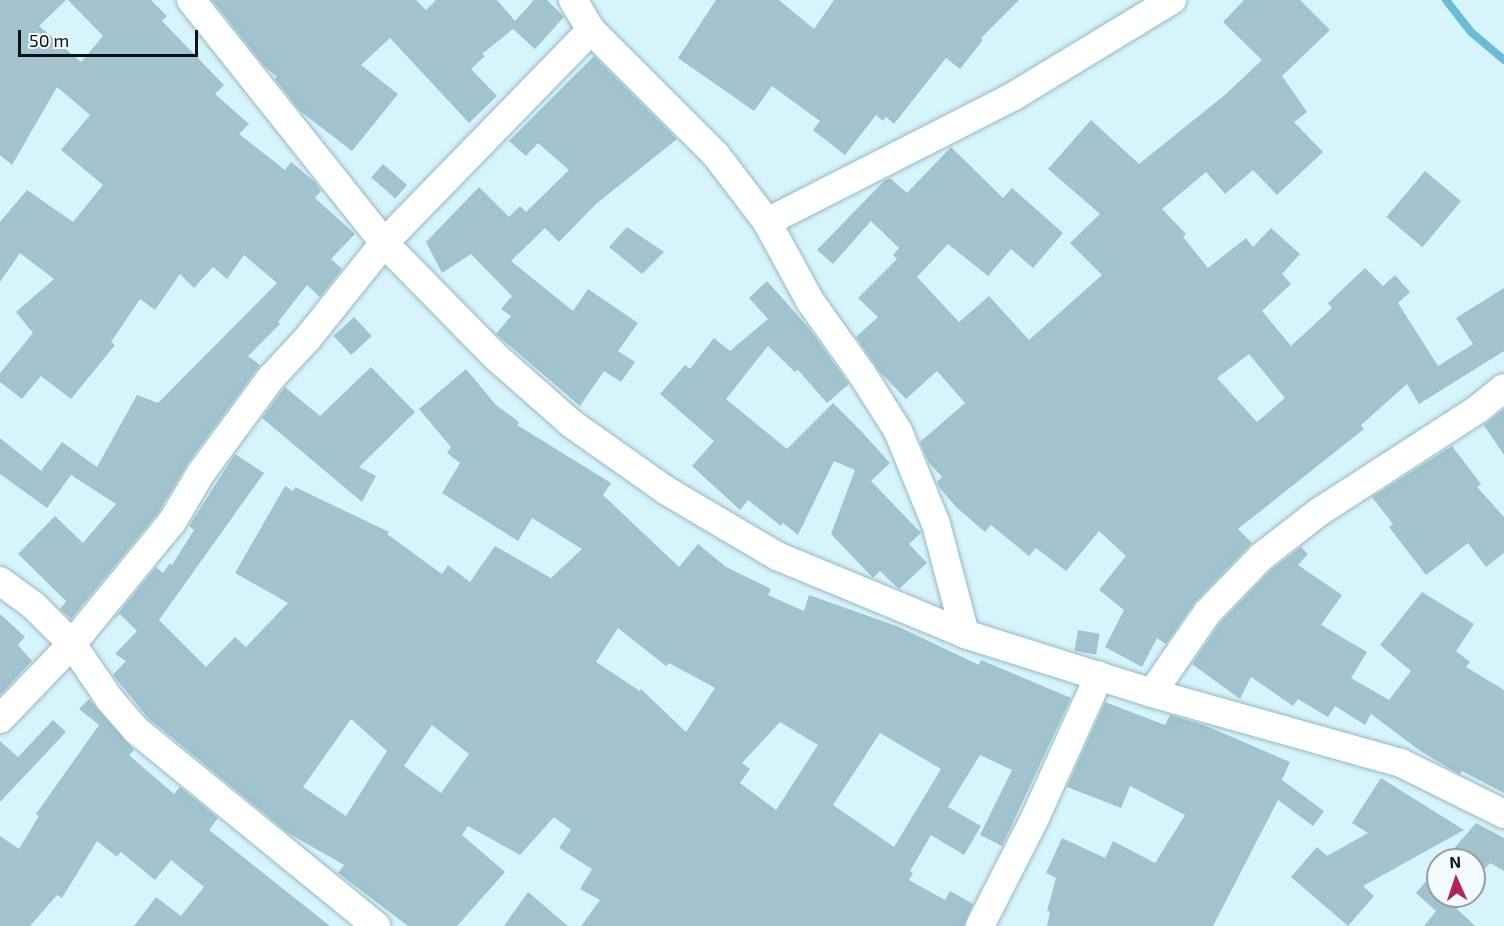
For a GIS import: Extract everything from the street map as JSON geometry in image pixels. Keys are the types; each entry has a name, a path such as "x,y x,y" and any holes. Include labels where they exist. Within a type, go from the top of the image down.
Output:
{"street":[{"path":"191,0 384,243 496,357 572,424 667,491 777,556 965,634 1152,693 1401,763 1504,814"},
{"path":"573,0 591,30 716,155 767,222 810,301 862,374 898,430 936,524 965,634"},
{"path":"767,222 1014,96 1172,0"},
{"path":"0,719 72,644 172,522 201,473 270,379 308,338 384,243 591,30"},
{"path":"1152,693 1207,613 1261,557 1319,513 1478,409 1504,388"},
{"path":"0,581 33,605 72,644 110,700 136,730 376,926"},
{"path":"980,926 1035,818 1099,676"}],"building":[{"path":"0,0 66,0 39,26 81,62 103,36 68,0 151,0 167,16 162,21 224,85 215,94 249,124 239,134 285,170 291,162 315,182 321,191 315,198 355,234 331,259 342,269 320,297 307,285 278,322 280,324 248,356 260,365 188,463 158,513 71,619 60,609 66,601 18,554 55,516 83,543 116,504 71,475 47,508 0,474 0,438 41,471 62,442 97,467 137,395 158,403 277,283 244,255 227,279 213,267 194,288 180,274 155,310 140,299 111,342 115,345 71,399 41,376 22,399 0,382 0,373 33,333 16,312 54,279 20,253 0,282 0,222 27,190 73,222 103,185 61,150 90,115 57,87 12,165 0,155"},
{"path":"212,0 416,0 426,10 436,0 497,0 515,21 534,0 547,0 564,17 535,49 513,29 482,54 485,56 471,69 497,96 469,123 390,38 361,65 398,94 352,151 300,111 275,79 277,77 265,67"},
{"path":"716,0 779,0 814,29 834,0 1019,0 981,38 983,40 960,69 946,58 894,124 886,117 883,121 876,115 845,155 813,130 820,121 772,86 754,111 678,58"},
{"path":"1244,0 1300,0 1330,30 1282,76 1307,112 1294,122 1323,152 1277,195 1253,170 1225,194 1206,172 1162,209 1186,234 1183,237 1208,268 1246,238 1253,247 1271,228 1300,254 1282,274 1291,284 1262,311 1291,346 1332,308 1328,303 1365,268 1383,286 1395,275 1410,292 1398,303 1438,366 1473,344 1456,318 1504,288 1504,351 1419,404 1407,384 1361,425 1364,429 1238,529 1252,543 1195,602 1166,644 1157,638 1142,667 1105,647 1124,610 1099,590 1126,556 1099,531 1066,571 1036,548 1029,556 991,525 985,532 956,507 939,487 937,482 942,477 929,463 920,442 965,403 937,371 906,399 880,372 856,337 878,317 858,298 897,259 893,255 899,248 871,221 833,264 817,250 884,181 890,178 907,193 951,147 1003,198 1012,188 1063,233 1033,268 1011,249 988,276 948,244 917,277 959,322 989,296 1029,340 1102,275 1070,243 1100,214 1048,169 1091,120 1139,164 1226,94 1262,60 1223,22","holes":["1249,354 1285,398 1257,422 1217,378"]},
{"path":"594,56 677,139 596,204 559,242 545,228 511,261 573,311 588,289 638,323 618,351 635,362 621,382 604,371 580,406 496,334 511,316 501,309 512,296 471,254 442,273 426,242 479,187 509,217 520,206 526,212 569,170 538,143 526,156 509,141"},
{"path":"383,164 407,185 395,199 371,178"},
{"path":"1425,171 1461,201 1422,247 1386,217"},
{"path":"627,227 664,252 642,274 609,247"},
{"path":"767,281 808,327 849,384 827,403 798,370 795,372 768,346 726,399 787,449 833,403 861,431 890,463 871,481 921,533 909,544 927,563 899,589 880,571 873,578 831,534 855,470 834,461 798,535 783,523 781,526 748,500 740,510 692,466 714,441 660,394 685,365 690,369 714,338 730,351 768,319 749,298"},
{"path":"354,317 372,336 351,355 334,336"},
{"path":"371,367 415,412 359,467 376,476 362,502 262,418 285,387 320,416"},
{"path":"466,369 496,405 519,422 517,425 611,483 603,495 679,567 698,544 726,567 771,589 768,595 804,611 809,595 899,627 979,665 981,660 1071,698 1002,846 980,835 1012,770 980,755 948,807 981,826 964,855 931,835 910,871 913,873 909,880 945,900 950,891 973,904 964,926 581,926 600,900 580,889 592,869 559,848 571,830 554,817 520,855 468,826 462,835 505,872 457,926 408,926 338,873 344,865 288,833 148,718 113,675 126,661 115,654 137,631 120,614 113,620 156,567 163,573 170,563 172,565 194,530 189,526 235,454 264,473 159,620 206,667 235,637 246,647 288,603 235,573 285,486 293,491 295,487 389,532 387,534 442,574 448,565 470,582 495,546 551,578 582,549 532,518 518,541 442,493 460,463 447,453 451,447 419,409","holes":["618,628 666,666 669,663 715,688 686,732 641,689 640,691 596,662","351,719 387,751 346,816 303,787","780,722 818,745 776,810 740,783 750,769 742,763","432,725 469,754 441,793 404,766","880,733 941,769 894,847 833,805"]},
{"path":"1504,409 1504,455 1484,425"},
{"path":"1452,446 1481,484 1477,487 1504,517 1504,553 1486,567 1468,543 1426,575 1389,527 1393,524 1372,497"},
{"path":"1301,547 1308,554 1298,565 1342,595 1321,625 1367,652 1351,678 1389,700 1411,671 1380,645 1422,592 1474,624 1456,651 1470,662 1466,667 1504,690 1504,793 1462,771 1460,774 1450,769 1419,750 1371,714 1365,725 1335,706 1328,717 1298,699 1293,706 1251,677 1240,699 1192,664 1220,623 1272,569"},
{"path":"0,614 25,637 18,645 32,661 0,695"},
{"path":"1078,630 1100,634 1096,655 1074,651"},
{"path":"89,699 134,750 129,755 174,794 180,787 218,818 209,830 330,926 134,926 156,897 181,916 204,887 171,860 155,880 121,852 117,857 97,841 62,898 57,895 30,926 0,926 0,836 19,849 39,816 36,814 99,725 79,709"},
{"path":"1105,702 1165,725 1170,715 1204,725 1290,762 1282,780 1324,811 1313,826 1278,800 1213,926 1047,926 1050,912 1047,911 1056,878 1046,873 1062,838 1105,858 1113,841 1155,863 1185,815 1130,786 1121,808 1067,787"},
{"path":"53,720 66,732 0,802 0,741 18,757"},
{"path":"1381,778 1464,830 1432,848 1426,848 1426,851 1363,886 1374,896 1348,926 1291,877 1317,847 1327,856 1368,833 1352,823"},
{"path":"1476,823 1504,838 1504,871 1490,863 1486,868 1486,848 1454,848"},
{"path":"1426,881 1426,902 1416,893"},
{"path":"528,892 568,926 504,926"},
{"path":"1433,908 1456,908 1475,926 1424,926 1436,911"}],"waterway":[{"path":"1446,0 1471,32 1504,60"}]}
